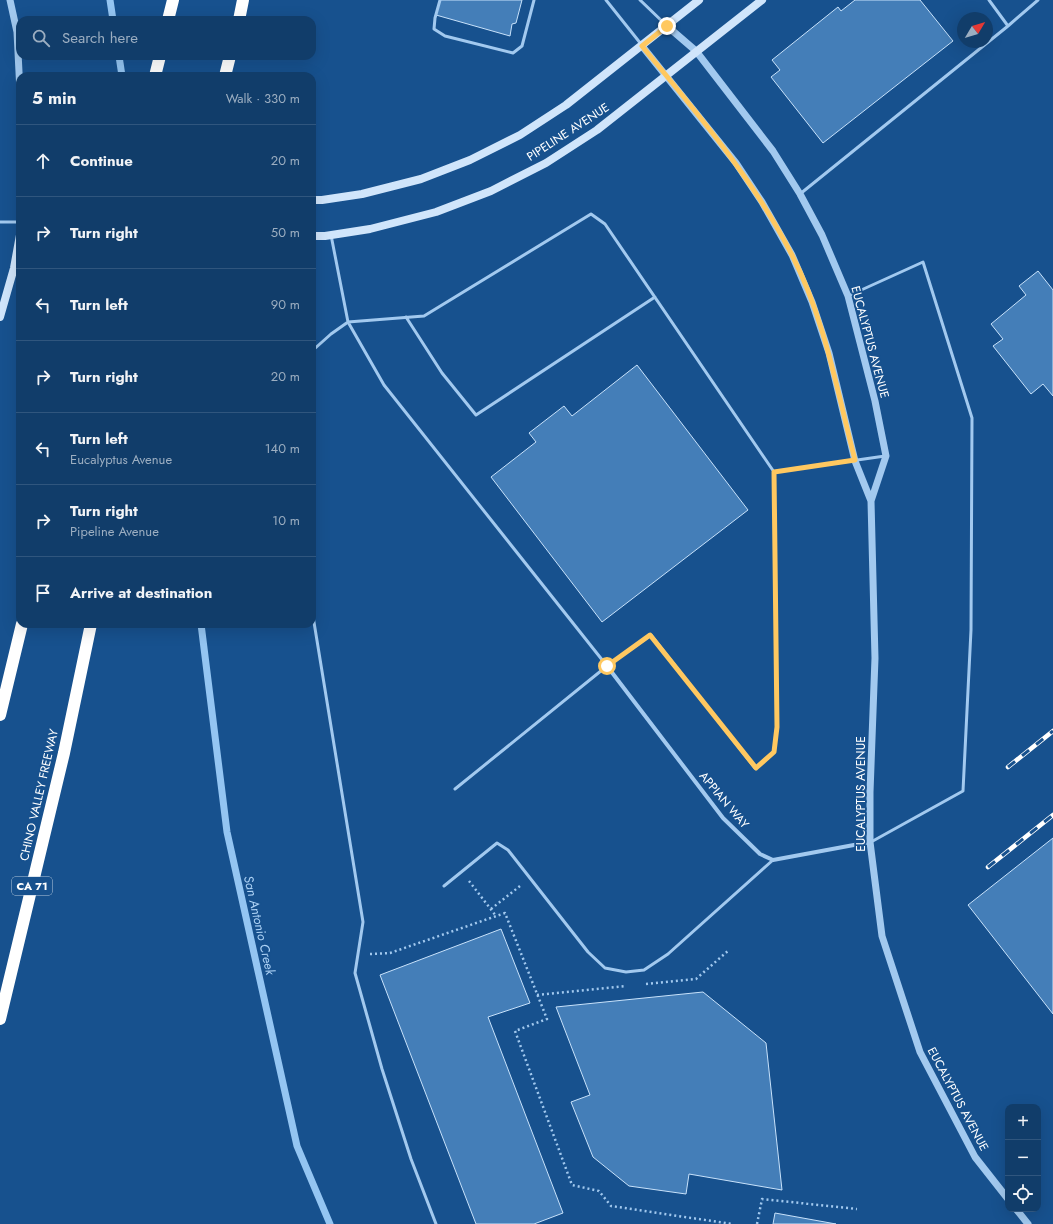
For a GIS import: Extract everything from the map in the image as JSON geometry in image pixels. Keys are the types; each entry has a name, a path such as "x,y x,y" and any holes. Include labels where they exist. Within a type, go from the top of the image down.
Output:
{"highway":[{"path":"169,16 173,0"},
{"path":"240,16 243,0"},
{"path":"156,72 159,60"},
{"path":"226,72 229,60"},
{"path":"0,715 21,628"},
{"name":"CHINO VALLEY FREEWAY","path":"0,1019 64,753 90,628"}],"main road":[{"name":"PIPELINE AVENUE","path":"316,200 369,192 421,179 470,160 520,134 566,105 699,0"},
{"name":"PIPELINE AVENUE","path":"316,236 370,229 436,212 491,191 546,163 597,130 762,0"},
{"path":"0,317 16,257"}],"street":[{"path":"10,0 16,27"},
{"name":"EUCALYPTUS AVENUE","path":"667,26 696,51 773,151 800,194 822,235 848,296 875,400 886,456 871,501"},
{"name":"EUCALYPTUS AVENUE","path":"642,46 736,163 762,202 792,255 812,302 829,352 855,460 871,501 875,658 870,792 870,842 882,936 920,1052 975,1157 1005,1195"},
{"path":"18,60 19,72"},
{"name":"APPIAN WAY","path":"607,666 723,818 760,854 773,860"},
{"path":"773,860 870,842"},
{"path":"1018,1212 1028,1224"}],"lane":[{"path":"440,0 435,18 434,29 445,36 513,53 522,46 534,0"},
{"path":"606,0 642,46"},
{"path":"640,0 667,26"},
{"path":"988,0 1008,26"},
{"path":"800,194 1038,0"},
{"path":"316,347 330,334 348,322 424,316 591,214 605,224 774,472 777,727 774,752 756,768 650,635 607,666 456,790"},
{"path":"0,222 16,222"},
{"path":"330,235 348,322 384,385 607,666"},
{"path":"848,296 923,262 972,418 971,630 963,791 870,842"},
{"path":"406,317 442,373 476,415 655,297"},
{"path":"774,472 886,456"},
{"path":"315,628 363,922 355,973 382,1068 412,1159 436,1224"},
{"path":"444,886 497,843 508,850 588,952 605,968 626,972 644,970 668,954 773,860"}],"path":[{"path":"462,871 496,916"},
{"path":"491,910 530,879"},
{"path":"358,954 390,953 505,913 547,1019 515,1032 572,1185 599,1191 611,1206 732,1224"},
{"path":"757,1224 762,1199 857,1209"}],"building":[{"path":"440,0 522,0 516,23 512,24 510,36 436,15"},
{"path":"855,0 920,0 953,41 823,143 771,77 780,70 772,60 838,7 841,11"},
{"path":"1038,271 1053,290 1053,396 1043,384 1031,394 993,346 1003,339 991,324 1026,295 1019,286"},
{"path":"637,365 748,510 602,622 491,477 536,442 529,433 564,406 572,416"},
{"path":"1053,838 1053,1014 968,905"},
{"path":"501,929 530,1003 488,1017 563,1213 534,1224 476,1224 380,975"},
{"path":"703,992 766,1043 782,1190 689,1174 686,1194 629,1186 593,1157 571,1102 590,1095 556,1007"},
{"path":"775,1213 836,1224 773,1224"}],"waterway":[{"name":"San Antonio Creek","path":"110,0 112,16"},
{"name":"San Antonio Creek","path":"120,60 121,72"},
{"name":"San Antonio Creek","path":"202,628 227,832 297,1146 330,1224"}],"railway":[{"path":"1008,767 1053,731"},
{"path":"988,867 1053,815"}],"route":[{"path":"607,666 650,635 756,768 774,752 777,727 774,472 855,460 829,352 812,302 792,255 762,202 736,163 642,46 667,26"}]}
